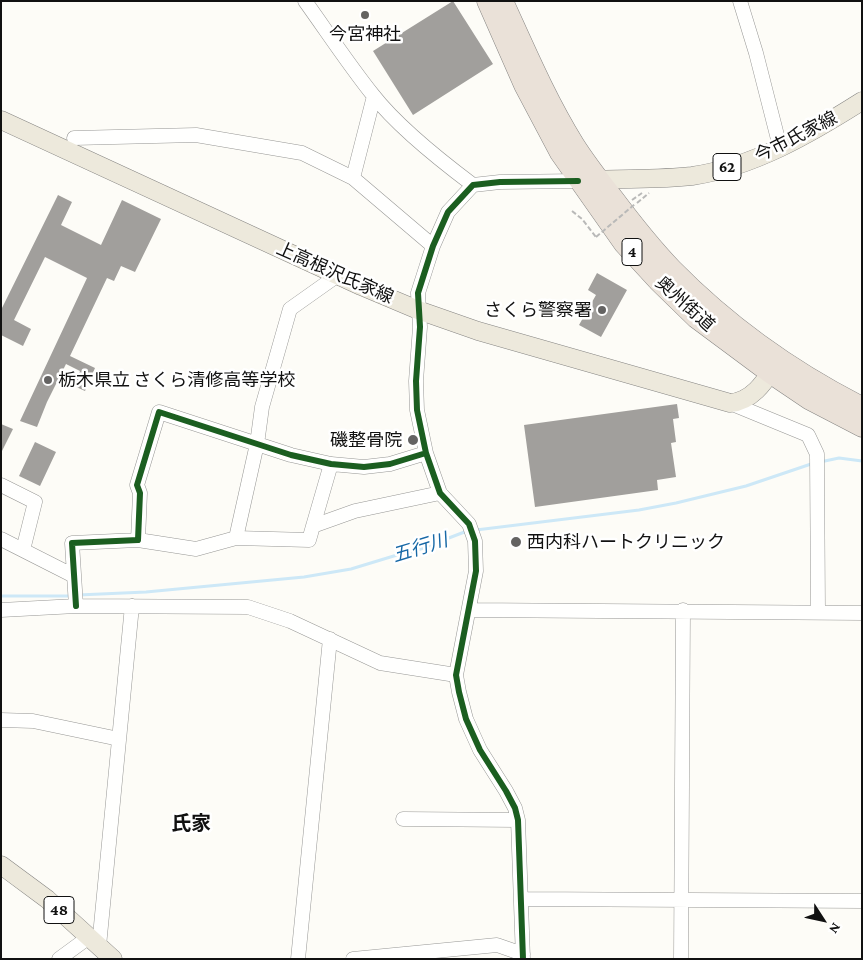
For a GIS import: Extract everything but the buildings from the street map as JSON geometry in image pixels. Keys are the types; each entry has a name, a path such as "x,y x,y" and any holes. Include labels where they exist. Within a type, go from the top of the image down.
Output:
{"highway":[{"name":"奥州街道","path":"488,1 524,84 560,153 624,244 696,318 775,366 819,384 862,408"},
{"name":"奥州街道","path":"502,1 537,77 574,144 599,180 640,232 672,269 810,400 862,427"}],"main road":[{"name":"今市氏家線","path":"578,181 666,178 693,176 715,171 746,162 780,147 827,124 862,102"},
{"name":"上高根沢氏家線","path":"1,120 418,310 522,344 730,403"},
{"path":"730,403 740,402 758,390 775,366"},
{"name":"48","path":"1,865 47,899 113,959"}],"street":[{"path":"305,1 374,96 397,122 455,172 474,185"},
{"path":"740,1 756,53 780,147"},
{"path":"352,178 374,96"},
{"path":"74,138 196,135 302,153 352,178 433,246"},
{"path":"353,959 497,945 523,956 518,820 515,808 480,750 466,719 456,675 476,571 475,541 469,524 440,494 426,453 417,410 416,381 420,327 418,293 433,246 448,212 474,185 500,182 578,181"},
{"path":"236,538 257,444 262,407 290,309 338,275"},
{"path":"730,403 808,435 816,454 818,612"},
{"path":"138,540 140,494 137,485 159,412 291,455 330,464 364,467 390,464 426,453"},
{"path":"76,606 72,543 138,540 196,549 236,538 308,540 330,464"},
{"path":"1,485 35,502 23,550"},
{"path":"313,526 356,511 440,494"},
{"path":"1,539 74,576"},
{"path":"1,610 76,606 248,607 290,621 380,663 456,675"},
{"path":"59,959 94,942 119,739 132,606"},
{"path":"469,610 862,612"},
{"path":"681,959 684,610"},
{"path":"298,959 330,639"},
{"path":"1,720 33,721 119,739"},
{"path":"403,819 518,820"},
{"path":"522,899 862,901"}],"path":[{"path":"572,211 596,237 649,193 646,190 632,200"}],"waterway":[{"name":"五行川","path":"820,462 839,458 862,461"},
{"name":"五行川","path":"476,530 639,510 676,503 746,486 814,463"},
{"name":"五行川","path":"78,595 146,592 304,577 351,569 410,553 467,531"},
{"name":"五行川","path":"1,596 72,596"}],"cycle path":[{"path":"523,959 518,820 515,808 480,750 466,719 456,675 476,571 475,541 469,524 440,493 426,453 417,410 416,381 420,327 418,293 433,246 448,212 473,185 500,182 578,181"},
{"path":"76,606 72,543 138,540 140,493 137,485 159,412 291,455 331,464 364,467 390,464 426,453"}],"place":[{"name":"今宮神社","path":"365,15"},
{"name":"さくら警察署","path":"602,310"},
{"name":"栃木県立 さくら清修高等学校","path":"48,380"},
{"name":"磯整骨院","path":"413,440"},
{"name":"西内科ハートクリニック","path":"516,542"}],"district":[{"name":"氏家","path":"191,824"}]}
